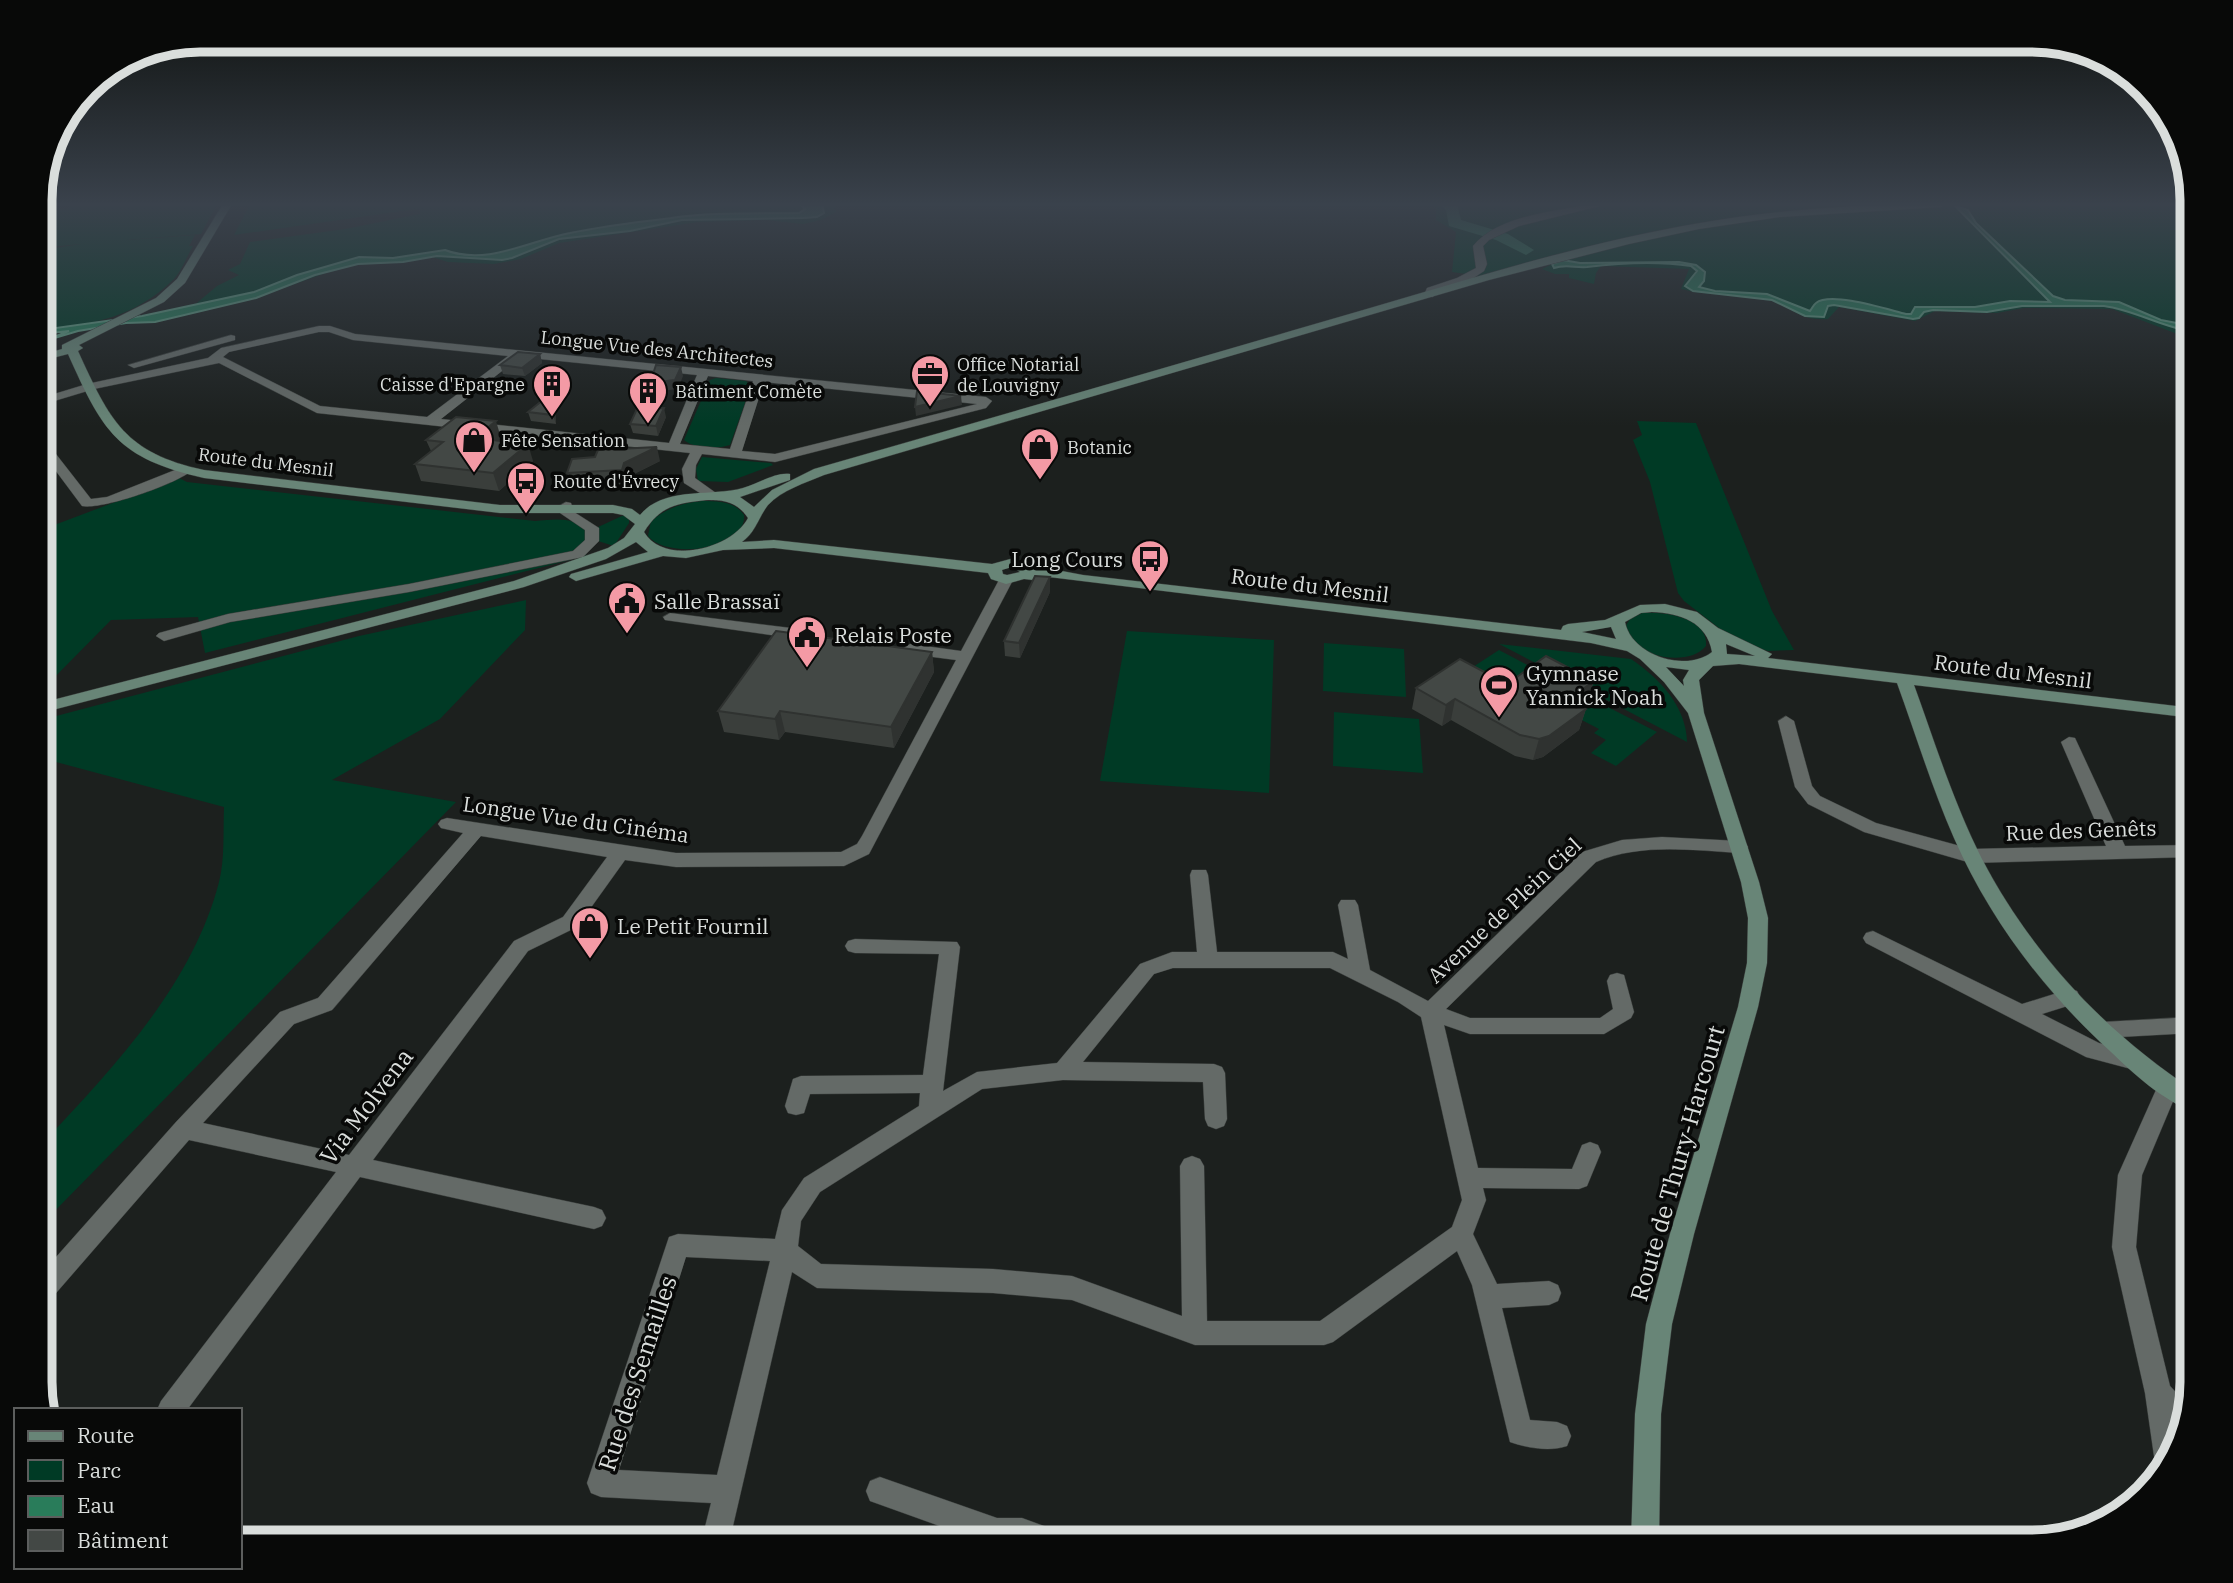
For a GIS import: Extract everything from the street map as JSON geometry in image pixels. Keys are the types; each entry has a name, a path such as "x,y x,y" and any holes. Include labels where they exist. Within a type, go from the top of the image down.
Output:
{"main road":[{"path":"53,355 72,351 97,332 160,300 183,278"},
{"path":"720,547 742,536 770,496 819,472 1489,278"},
{"name":"Route du Mesnil","path":"72,351 87,388 128,445 159,463 185,471 515,510 674,501 749,491 838,460 948,434"},
{"path":"716,496 743,503 753,519 795,543 1000,574"},
{"path":"419,612 592,560 622,546 652,511 674,501"},
{"name":"Route du Mesnil","path":"566,508 628,512 639,527 644,544 663,552"},
{"path":"53,705 307,638 419,612 495,598 663,552 697,553 720,547 774,544 846,551"},
{"name":"Route du Mesnil","path":"1000,574 1025,572 1076,581 1083,579 1591,638 1662,661 1739,659 2180,711"},
{"name":"Route du Mesnil","path":"1533,633 1573,629 1617,620 1628,612 1659,608 1685,613 1742,647 1828,670"},
{"path":"1617,620 1617,631 1635,651"},
{"path":"1710,661 1720,653 1720,644 1712,631"},
{"name":"Route de Thury-Harcourt","path":"1635,651 1670,679 1696,713"},
{"name":"Route de Thury-Harcourt","path":"1645,1530 1648,1413 1659,1324 1682,1234 1748,1007 1756,963 1758,918 1734,846 1725,803 1696,713 1691,680 1695,672 1710,661"},
{"path":"1903,679 1971,856 1990,892 2023,941 2070,997 2135,1061 2180,1094"}],"street":[{"path":"1429,295 1431,290 1466,278"},
{"name":"Longue Vue des Architectes","path":"252,344 325,328 353,337 986,401 982,406 775,458 735,454"},
{"path":"117,370 236,336 252,344"},
{"path":"213,359 221,351 252,344"},
{"path":"430,421 520,353"},
{"path":"53,398 213,359 225,360 317,409 735,454 760,377"},
{"path":"673,447 704,371"},
{"path":"674,501 690,483 689,468 699,450"},
{"path":"53,459 87,503 109,501 185,471"},
{"path":"690,483 716,496"},
{"path":"164,636 228,618 408,588 578,554 592,541 592,527 569,515 566,508"},
{"path":"894,647 965,656 1000,574"},
{"path":"670,617 817,636"},
{"name":"Longue Vue du Cinéma","path":"447,824 676,860 844,859 863,849 965,656"},
{"name":"Rue des Genêts","path":"1786,721 1804,787 1814,800 1870,828 1971,856 2180,851"},
{"path":"2069,742 2118,852"},
{"path":"53,1278 184,1129 287,1018 325,1004 477,829"},
{"name":"Avenue de Plein Ciel","path":"1430,1012 1589,857 1606,848 1651,845 1734,846"},
{"name":"Via Molvena","path":"172,1408 521,946 570,922 620,853"},
{"path":"1199,875 1208,960"},
{"path":"1348,905 1361,973"},
{"path":"1872,938 2094,1051 2135,1061"},
{"path":"855,946 950,947 929,1112"},
{"path":"1063,1071 1147,969 1172,960 1333,960 1430,1012 1471,1026 1604,1026 1624,1012 1617,981"},
{"path":"2021,1013 2070,997"},
{"path":"1430,1012 1472,1189 1461,1234 1487,1297 1520,1432 1557,1436"},
{"path":"2102,1030 2180,1026"},
{"path":"718,1530 785,1251 790,1218 812,1185 978,1081 1005,1076 1044,1075 1063,1071 1214,1073 1216,1119"},
{"path":"796,1106 801,1085 933,1084"},
{"path":"2166,1445 2158,1393 2124,1247 2130,1175 2168,1087"},
{"path":"184,1129 594,1218"},
{"path":"1472,1189 1579,1178 1590,1152"},
{"path":"1192,1166 1195,1334"},
{"path":"785,1251 817,1276 993,1281 1072,1289 1195,1334 1324,1333 1461,1234"},
{"name":"Rue des Semailles","path":"728,1490 601,1483 678,1245 785,1251"},
{"path":"1487,1297 1549,1293"},
{"path":"2158,1393 2178,1413"},
{"path":"880,1491 992,1530"}],"green space":[{"path":"53,278 175,278 144,303 128,311 79,325 53,328"},
{"path":"233,278 312,278 270,293 192,307 217,286"},
{"path":"1569,278 1595,278 1594,284"},
{"path":"1685,278 2180,278 2180,335 2112,309 2024,308 1997,313 1935,311 1915,321 1839,307 1828,319 1818,319 1803,316 1770,300 1681,289"},
{"path":"716,378 746,381 751,386 730,445 700,447 684,440 710,380"},
{"path":"1637,421 1696,423 1772,611 1794,650 1768,651 1745,644 1728,635 1684,601 1678,593 1650,482 1633,440 1642,435"},
{"path":"702,457 773,465 728,482 698,481 696,469"},
{"path":"179,478 187,482 535,521 564,520 577,523 590,532 586,556 205,653 198,617 111,620 53,679 53,525"},
{"path":"702,501 731,504 744,515 742,527 733,536 704,548 671,548 648,536 651,521 657,516 675,507"},
{"path":"624,515 629,519 629,523 614,546 598,541 596,528"},
{"path":"526,600 525,630 440,719 332,780 456,802 53,1213 53,1132 146,1024 170,991 190,956 207,920 219,882 223,854 224,807 53,761 53,717 359,636"},
{"path":"1642,613 1661,613 1693,622 1705,636 1706,646 1699,652 1680,658 1659,656 1640,648 1632,641 1625,627 1630,619"},
{"path":"1127,631 1274,640 1269,793 1100,781"},
{"path":"1324,643 1404,649 1406,697 1323,691"},
{"path":"1499,644 1631,659 1652,675 1670,694 1682,717 1687,742"},
{"path":"1499,650 1539,671 1499,698 1459,676"},
{"path":"1594,700 1657,732 1616,766 1591,753 1606,740 1594,733 1599,729 1574,716"},
{"path":"1334,712 1419,719 1423,773 1333,766"}],"water":[{"path":"290,278 308,278 256,298 155,322 126,323 78,331 53,338 69,331 53,333 53,328 142,316 254,292"},
{"path":"1692,278 1704,278 1699,287 1715,291 1767,294 1810,311 1816,303 1834,299 1860,302 1906,314 1911,314 1915,307 1975,307 2010,301 2050,302 2026,278 2034,278 2053,296 2065,300 2119,302 2161,320 2180,324 2180,329 2104,306 2022,306 1987,312 1933,310 1913,319 1834,305 1828,306 1824,317 1805,316 1772,300 1693,291 1685,286"}],"building":[{"path":"518,352 540,354 522,368 500,365"},
{"path":"656,365 681,367 675,380 650,383"},
{"path":"917,391 961,396 915,407"},
{"path":"543,400 553,401 553,415 528,412"},
{"path":"664,408 656,426 630,424 637,409"},
{"path":"456,417 496,421 475,438 528,444 493,473 415,464 443,442 426,440"},
{"path":"657,447 624,463 622,470 567,473 572,459 595,457 598,450"},
{"path":"1035,576 1050,577 1019,643 1004,641"},
{"path":"776,631 932,652 891,727 780,711 775,719 718,711"},
{"path":"1546,656 1594,681 1572,697 1583,702 1579,705 1586,709 1549,736 1539,739 1520,735 1455,699 1446,705 1416,688 1460,659 1507,684"}],"place":[{"name":"Office Notarial de Louvigny","path":"930,408"},
{"name":"Caisse d'Epargne","path":"552,418"},
{"name":"Bâtiment Comète","path":"648,425"},
{"name":"Fête Sensation","path":"474,474"},
{"name":"Botanic","path":"1040,481"},
{"name":"Route d'Évrecy","path":"526,515"},
{"name":"Long Cours","path":"1150,593"},
{"name":"Salle Brassaï","path":"627,635"},
{"name":"Relais Poste","path":"807,669"},
{"name":"Gymnase Yannick Noah","path":"1499,719"},
{"name":"Le Petit Fournil","path":"590,960"}]}
